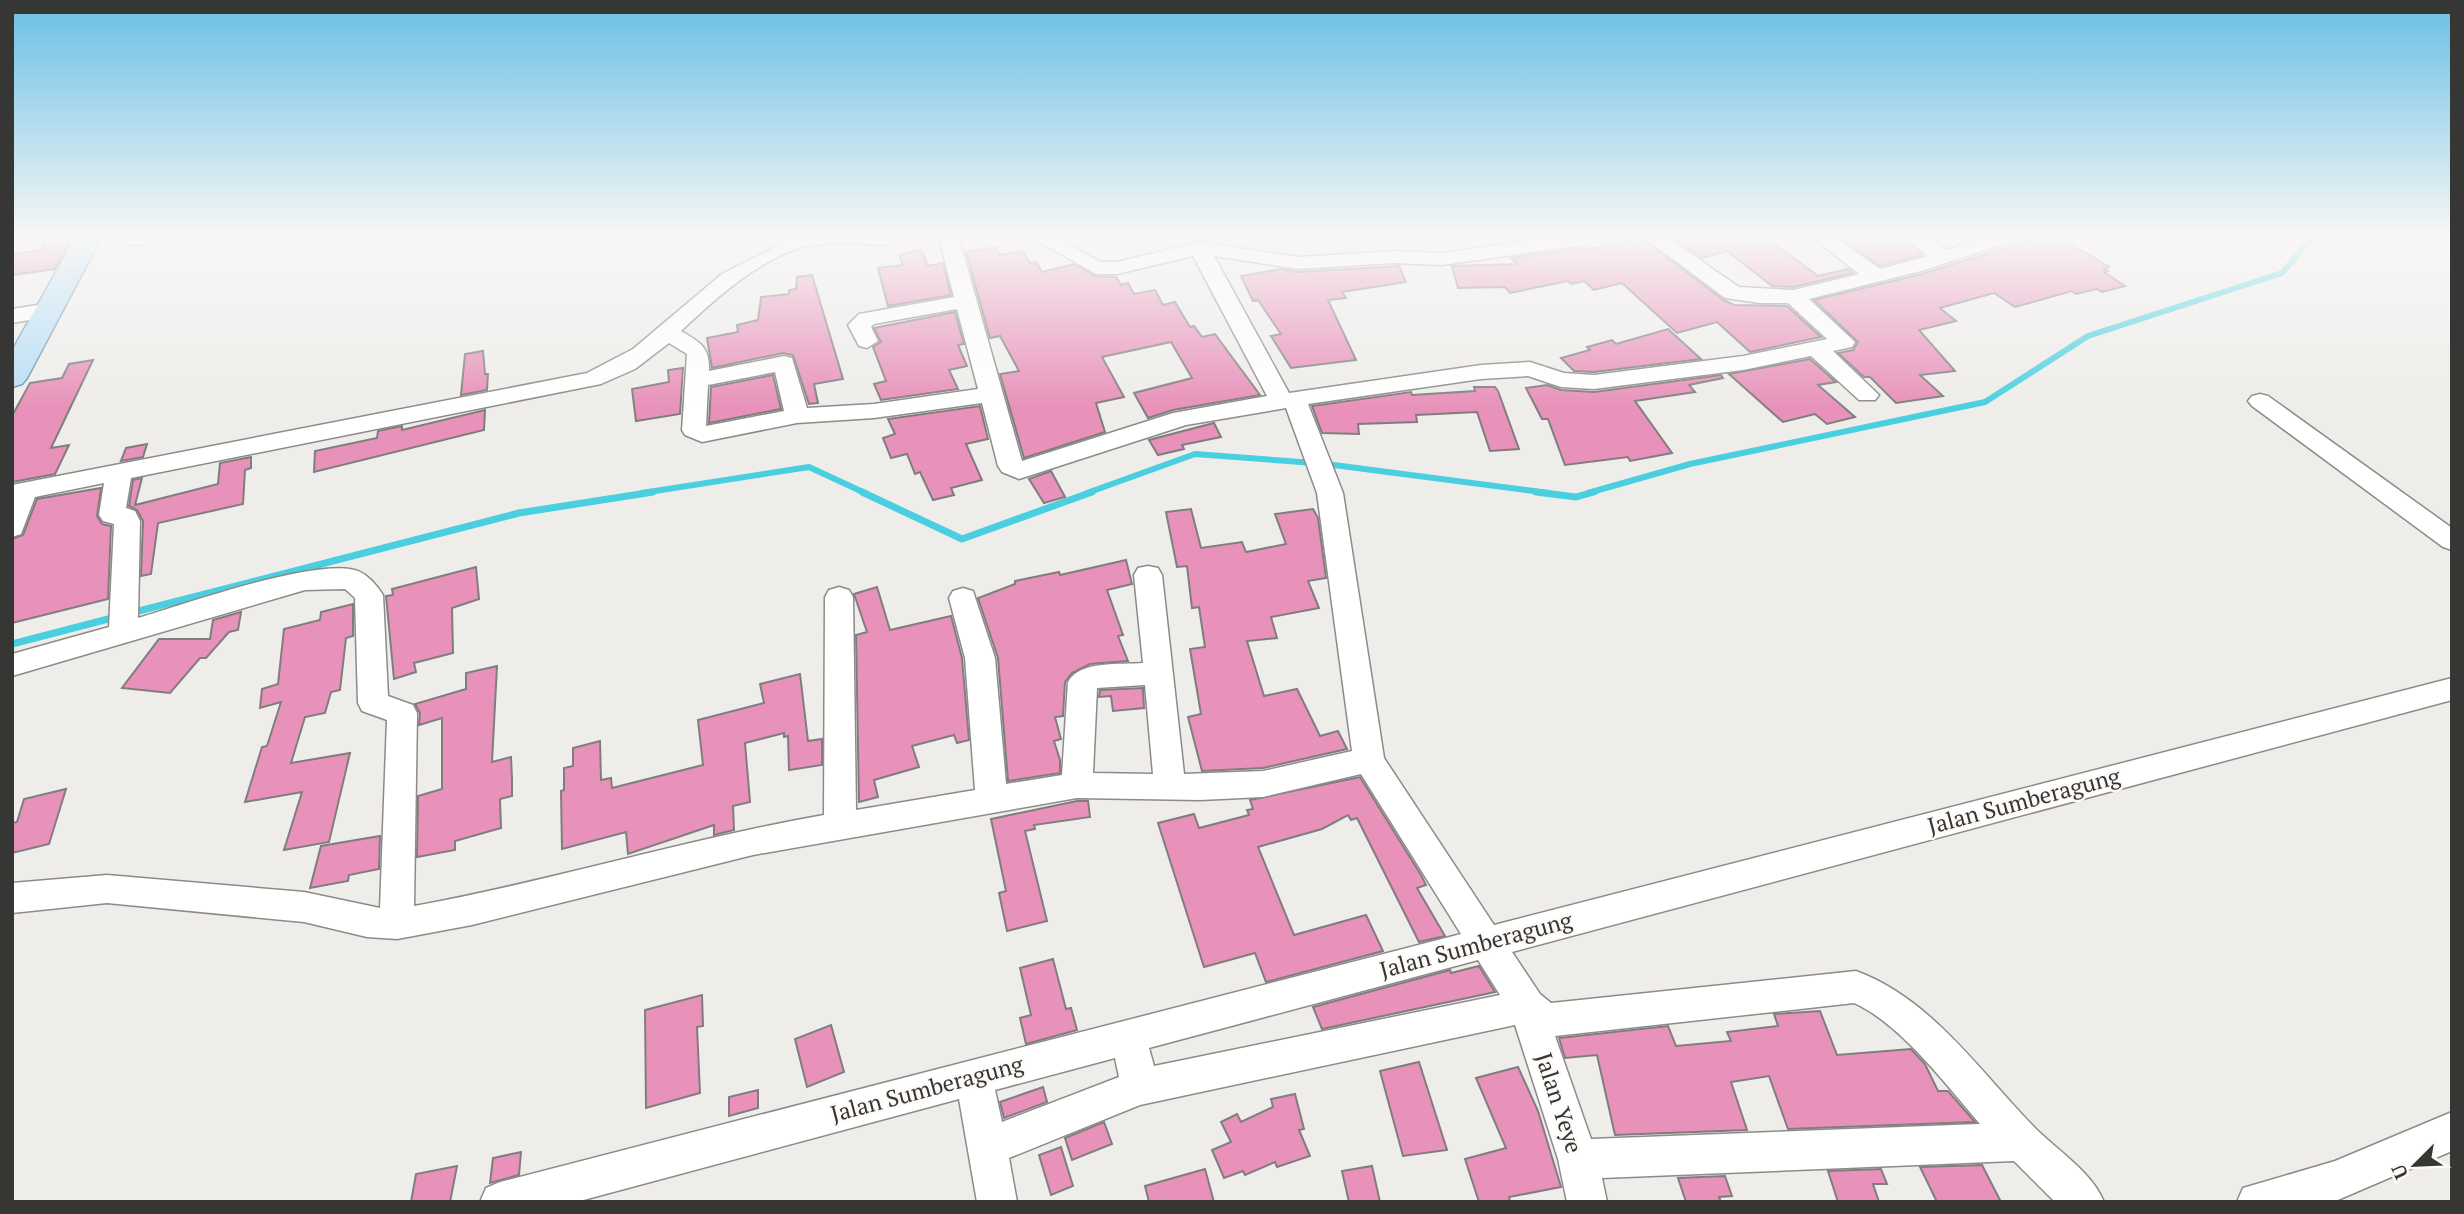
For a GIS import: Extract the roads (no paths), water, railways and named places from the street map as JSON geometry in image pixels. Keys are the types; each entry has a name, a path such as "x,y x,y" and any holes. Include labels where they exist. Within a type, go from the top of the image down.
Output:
{"main road":[{"path":"12,378 58,295"}],"street":[{"path":"12,528 18,492 593,379 675,337 709,295"},
{"path":"965,295 1011,466 1019,471 1182,418 1288,400 1480,372 1539,370 1562,380 1594,382 1743,363 1844,342 1793,296"},
{"path":"12,898 107,889 304,906 367,922 397,924 472,910 699,852 1077,785 1263,784 1369,760 1330,493 1288,400 1226,295"},
{"path":"1744,295 1760,297 1799,295"},
{"path":"867,341 859,324 862,321 967,301"},
{"path":"12,316 50,310"},
{"path":"675,337 698,354 694,426 697,433 797,416 874,411 993,394"},
{"path":"1817,349 1867,395"},
{"path":"697,380 784,363 797,416"},
{"path":"2260,401 2452,541"},
{"path":"119,472 112,515 126,517 127,521 124,621"},
{"path":"1149,575 1170,786"},
{"path":"12,665 124,621 305,580 351,579 369,595 373,703 402,713 397,924"},
{"path":"839,597 840,827"},
{"path":"963,598 980,658 992,800"},
{"path":"1077,785 1083,682 1091,678 1158,673"},
{"name":"Jalan Sumberagung","path":"504,1201 976,1085 1128,1036 2452,689"},
{"name":"Jalan Yeye","path":"1369,760 1527,1006 1577,1159 1587,1202"},
{"path":"987,1141 1140,1087 1527,1006 1546,1020 1856,987 1867,989 1882,998 2084,1202"},
{"path":"1128,1036 1140,1087"},
{"path":"976,1085 998,1202"},
{"path":"2258,1202 2336,1181 2452,1131"},
{"path":"1577,1159 2022,1142"}],"waterway":[{"path":"1588,493 1690,464 1985,402 2088,336 2215,295"},
{"path":"1087,493 1195,454 1314,463"},
{"path":"1326,464 1549,493"},
{"path":"642,493 809,467 865,493"},
{"path":"131,613 519,513 653,492"},
{"path":"862,492 962,539 1092,492"},
{"path":"1536,492 1576,497 1594,492"},
{"path":"12,644 116,617"}]}
